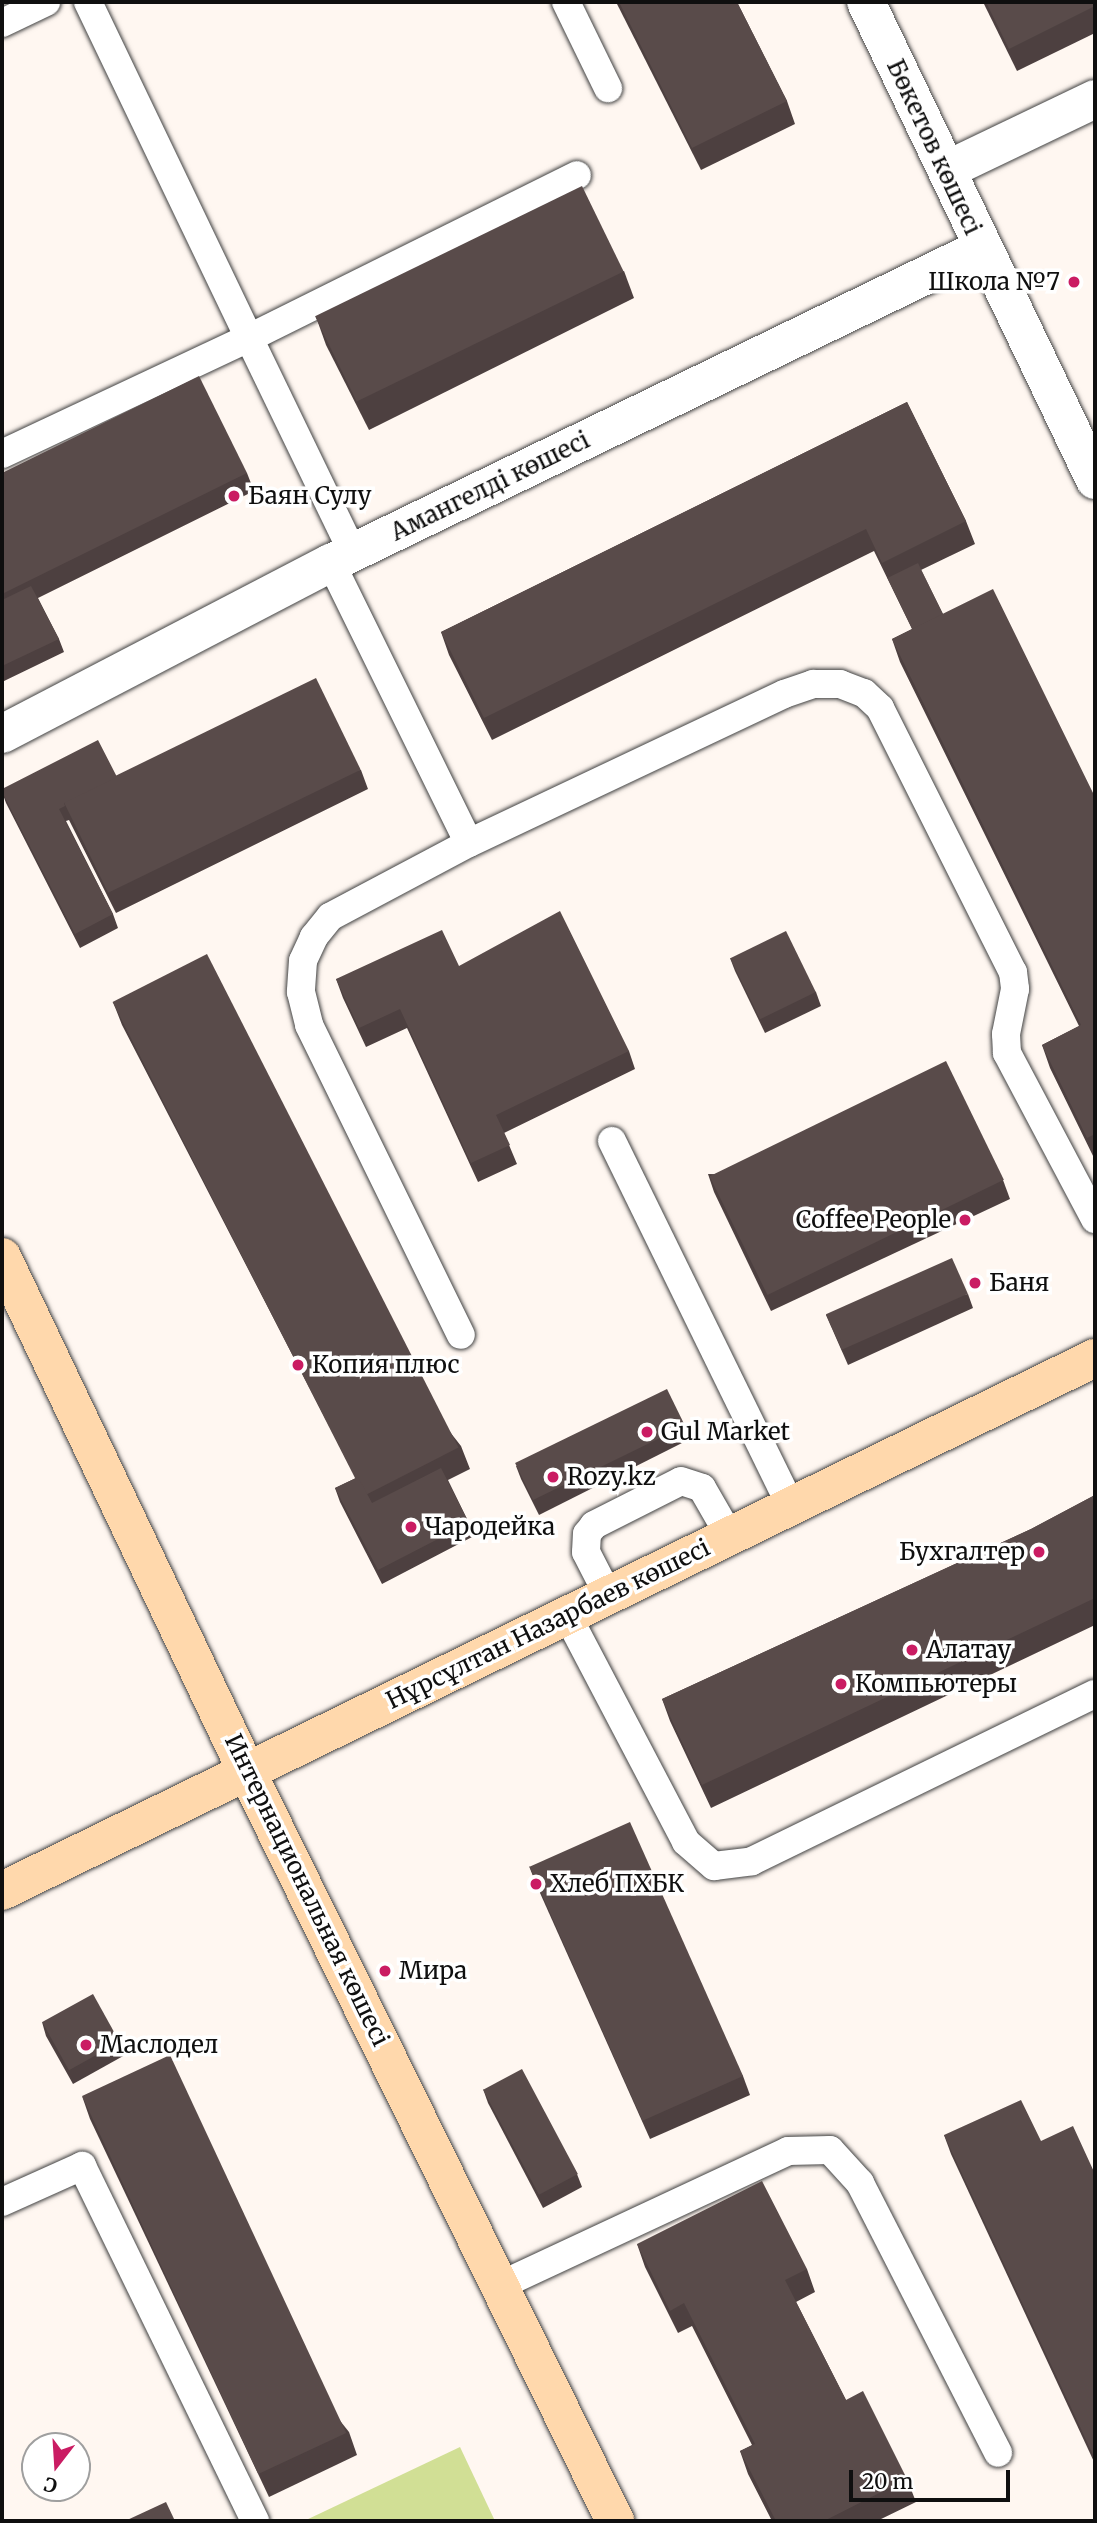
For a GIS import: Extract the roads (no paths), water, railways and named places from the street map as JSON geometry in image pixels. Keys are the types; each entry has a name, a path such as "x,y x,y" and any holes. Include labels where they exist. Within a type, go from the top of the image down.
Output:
{"main road":[{"name":"Интернациональная көшесі","path":"2,1256 247,1772 615,2521"},
{"name":"Нұрсұлтан Назарбаев көшесі","path":"2,1891 790,1504 1095,1358"}],"street":[{"name":"Бөкетов көшесі","path":"866,2 1095,480"},
{"path":"947,170 1095,99"},
{"name":"Амангелді көшесі","path":"2,734 342,558 982,248"}],"lane":[{"path":"2,23 46,2"},
{"path":"88,2 250,338 342,558 469,843"},
{"path":"566,2 608,88"},
{"path":"2,454 250,338 577,176"},
{"path":"461,1335 309,1026 301,992 303,961 314,937 330,917 469,843 784,694 813,684 840,684 864,693 880,708 1013,972 1015,989 1006,1034 1007,1053 1095,1219"},
{"path":"612,1140 790,1504"},
{"path":"607,1595 586,1552 586,1534 594,1525 681,1481 702,1488 729,1535"},
{"path":"567,1615 686,1842 714,1866 752,1861 1095,1694"},
{"path":"501,2285 788,2151 830,2150 860,2183 998,2453"},
{"path":"2,2202 82,2166 256,2521"}],"place":[{"name":"Школа №7","path":"1074,282"},
{"name":"Баян Сулу","path":"234,496"},
{"name":"Coffee People","path":"965,1220"},
{"name":"Баня","path":"975,1283"},
{"name":"Копия плюс","path":"298,1365"},
{"name":"Gul Market","path":"647,1432"},
{"name":"Rozy.kz","path":"553,1477"},
{"name":"Чародейка","path":"411,1527"},
{"name":"Бухгалтер","path":"1039,1552"},
{"name":"Алатау","path":"912,1650"},
{"name":"Компьютеры","path":"841,1684"},
{"name":"Хлеб ПХБК","path":"536,1884"},
{"name":"Мира","path":"385,1971"},
{"name":"Маслодел","path":"86,2045"}]}
